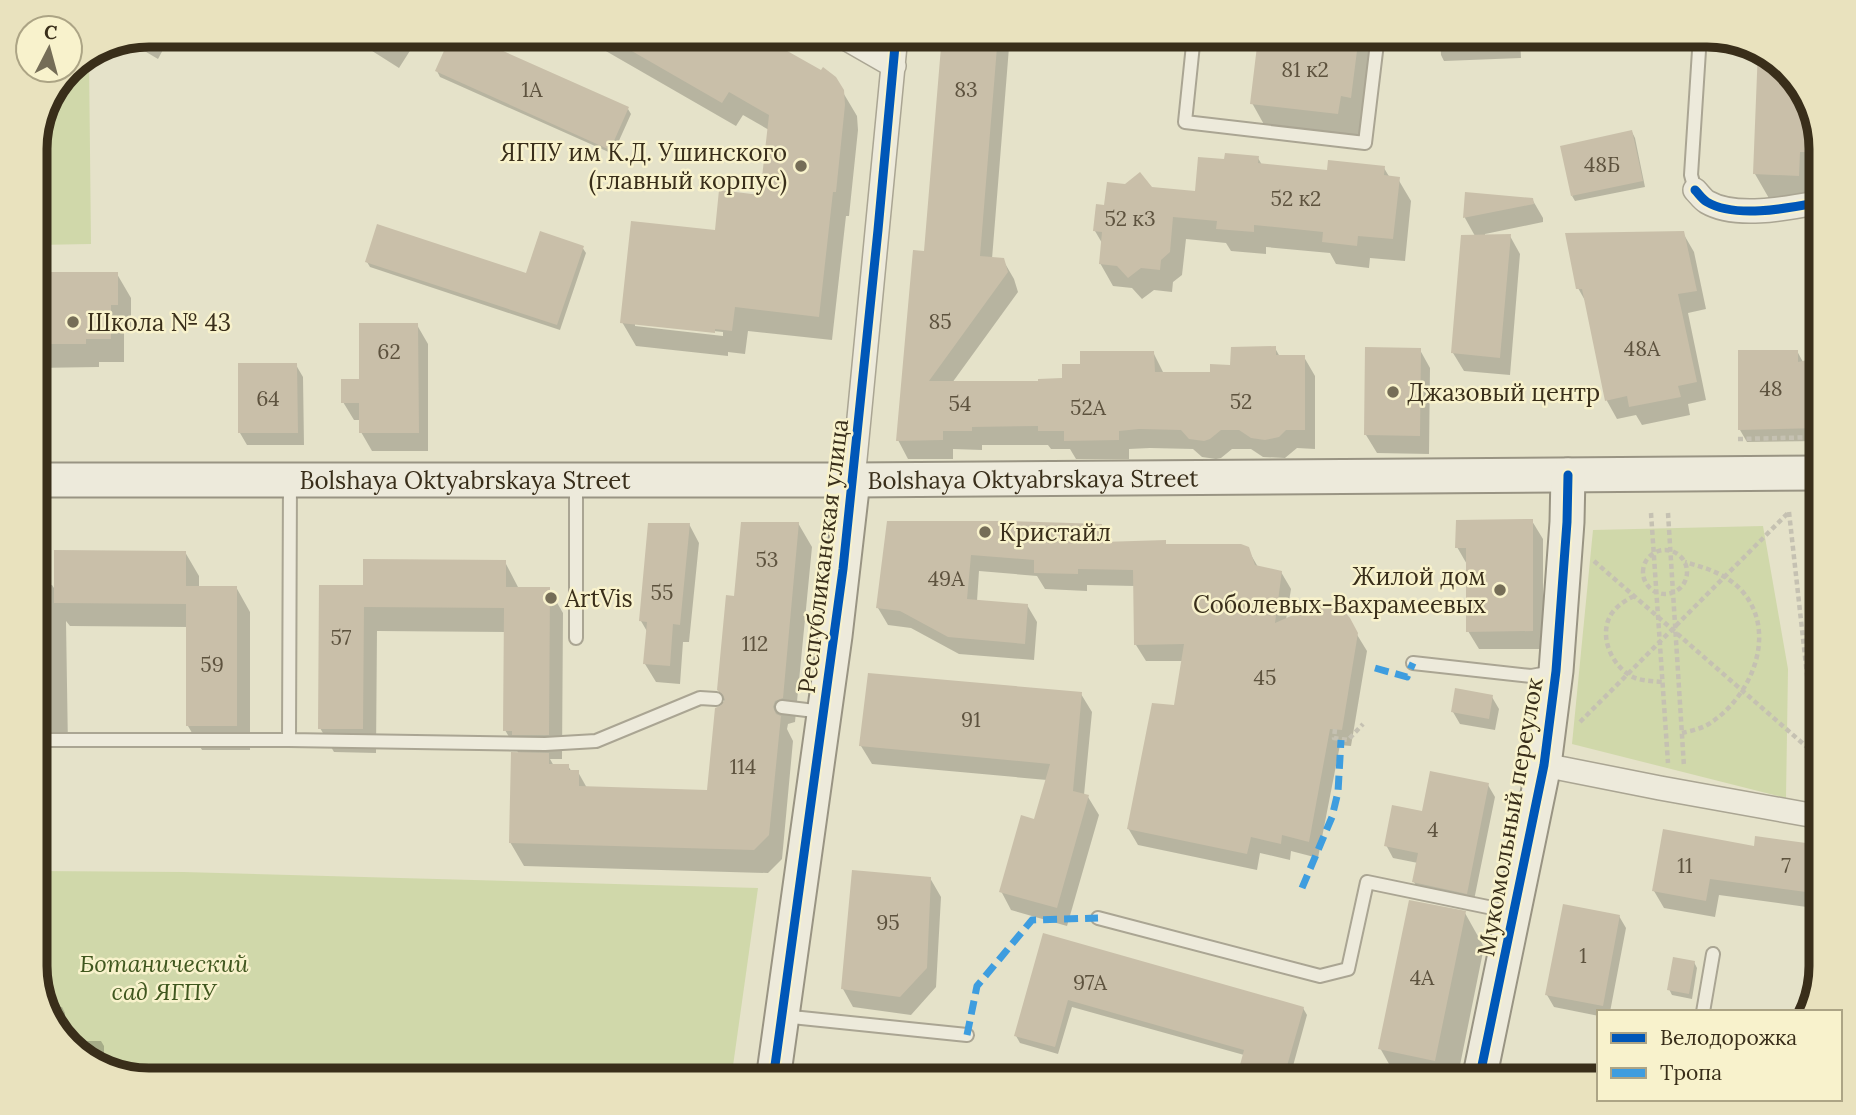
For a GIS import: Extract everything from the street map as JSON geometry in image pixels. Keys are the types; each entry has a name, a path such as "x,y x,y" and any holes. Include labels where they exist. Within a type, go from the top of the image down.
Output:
{"main road":[{"name":"Bolshaya Oktyabrskaya Street","path":"47,480 853,480 1809,473"},
{"name":"Мукомольный переулок","path":"1481,1068 1544,765 1556,671 1568,475"},
{"name":"Республиканская улица","path":"775,1068 837,622 853,480"}],"street":[{"path":"861,47 894,66"},
{"name":"Республиканская улица","path":"853,480 895,47"},
{"path":"1695,190 1705,201 1723,208 1758,211 1809,204"},
{"path":"1544,765 1809,815"}],"lane":[{"path":"1193,47 1185,122 1365,143 1377,47"},
{"path":"1695,190 1690,175 1699,47"},
{"path":"289,740 290,480"},
{"path":"576,480 576,638"},
{"path":"1413,663 1531,676 1556,671"},
{"path":"47,740 545,744 596,741 700,698 716,699"},
{"path":"782,707 824,712"},
{"path":"1098,918 1320,976 1348,969 1367,882 1513,912"},
{"path":"1703,1010 1713,954"},
{"path":"782,1016 967,1035"}],"path":[{"path":"1738,439 1809,437"},
{"path":"1574,729 1789,512 1809,699"},
{"path":"1651,513 1668,764"},
{"path":"1668,513 1684,768"},
{"path":"1660,549 1670,550 1681,556 1685,562 1687,576 1679,589 1666,594 1656,592 1647,585 1644,564 1653,552 1660,549"},
{"path":"1585,554 1809,750"},
{"path":"1682,733 1704,727 1732,703 1749,680 1755,666 1759,636 1757,620 1749,600 1740,588 1725,576 1685,562"},
{"path":"1634,596 1622,602 1611,615 1606,631 1607,648 1628,674 1647,681 1662,682"},
{"path":"1335,729 1334,738 1348,740 1363,724"}],"green space":[{"path":"89,68 91,244 47,245 47,143 51,123 68,87 71,84 84,84 84,72"},
{"path":"1763,526 1788,669 1786,798 1572,744 1593,530"},
{"name":"Ботанический сад ЯГПУ","path":"47,871 183,872 758,888 733,1068 136,1067 98,1054 73,1033 58,1011 47,972"}],"building":[{"path":"446,47 494,47 629,107 610,150 435,71"},
{"name":"ЯГПУ им К.Д. Ушинского (главный корпус)","path":"625,47 780,47 821,70 823,67 836,77 844,90 845,105 836,192 833,192 819,317 735,307 732,331 715,329 715,333 620,323 631,221 715,230 719,190 760,195 769,115 729,92 722,103"},
{"path":"941,47 997,47 980,256 1004,258 1008,272 929,381 1038,381 1062,378 1062,364 1080,364 1080,351 1154,351 1155,372 1210,372 1210,364 1230,365 1231,347 1276,346 1276,355 1305,355 1305,430 1286,430 1279,437 1265,440 1251,438 1239,430 1221,430 1204,441 1189,439 1181,430 1139,429 1119,431 1119,440 1064,441 1064,431 1038,431 1038,426 972,427 972,431 943,431 943,440 896,441 913,250 924,251"},
{"path":"1257,47 1357,47 1351,98 1341,96 1338,114 1250,104"},
{"path":"1758,61 1779,77 1795,98 1805,123 1809,152 1800,152 1799,176 1753,174"},
{"path":"1632,130 1643,181 1571,196 1560,146"},
{"path":"1225,153 1259,156 1258,163 1327,170 1328,160 1385,166 1384,175 1400,177 1393,239 1358,236 1357,246 1322,242 1323,232 1254,225 1254,232 1216,229 1217,221 1173,217 1170,252 1161,260 1160,270 1141,268 1128,278 1117,266 1099,264 1102,232 1093,231 1096,204 1104,205 1107,182 1125,184 1140,172 1152,187 1195,191 1198,157 1224,159"},
{"path":"1465,192 1533,198 1534,204 1463,218"},
{"path":"377,224 526,273 540,231 584,246 557,325 365,262"},
{"path":"1684,231 1697,291 1678,294 1697,382 1678,386 1681,397 1629,407 1627,396 1605,401 1582,289 1576,289 1565,233"},
{"path":"1511,234 1500,358 1451,353 1461,235"},
{"name":"Школа № 43","path":"47,272 118,272 118,305 111,305 111,339 86,339 86,344 47,344"},
{"path":"359,323 418,323 419,433 359,433 359,403 341,403 341,379 359,379"},
{"name":"Джазовый центр","path":"1365,347 1421,348 1420,436 1364,435"},
{"path":"1738,350 1798,350 1798,362 1809,360 1809,428 1738,430"},
{"path":"238,363 297,363 298,433 238,433"},
{"name":"Жилой дом Соболевых-Вахрамеевых","path":"1533,519 1533,631 1466,632 1466,548 1455,548 1456,520"},
{"path":"887,521 1102,524 1102,542 1166,540 1166,544 1241,544 1249,547 1255,565 1282,571 1275,623 1318,604 1329,604 1343,610 1358,633 1342,730 1330,729 1309,842 1282,835 1281,844 1251,837 1247,854 1127,829 1152,703 1174,705 1184,644 1134,645 1133,570 1078,569 1078,574 1034,573 1034,560 971,555 967,599 1028,604 1025,644 948,637 900,611 876,608"},
{"path":"741,522 799,522 783,698 775,701 773,707 776,714 781,716 769,835 754,850 509,843 511,752 549,753 549,764 569,764 569,770 579,770 579,786 707,790 715,708 725,700 717,690 726,595 734,596"},
{"path":"648,523 690,523 680,625 673,624 670,666 643,664 647,622 639,621"},
{"path":"54,550 186,551 186,586 237,586 237,726 186,726 186,604 54,603"},
{"path":"363,559 506,560 506,587 550,587 549,735 512,735 512,731 503,731 504,608 364,607 363,729 318,729 319,585 363,585"},
{"path":"868,673 1082,692 1073,791 1089,795 1057,908 999,892 1021,815 1034,819 1050,764 859,746"},
{"path":"1455,688 1493,695 1489,719 1451,712"},
{"path":"1430,771 1489,783 1467,894 1412,882 1418,853 1384,846 1392,805 1422,811"},
{"path":"1663,829 1754,846 1755,836 1809,843 1809,892 1710,879 1706,901 1652,891"},
{"path":"852,870 931,877 927,968 900,997 841,989"},
{"path":"1409,900 1466,911 1435,1061 1378,1049"},
{"path":"1563,904 1620,915 1603,1006 1545,995"},
{"path":"1043,933 1304,1007 1286,1068 1239,1068 1244,1050 1068,1000 1055,1047 1014,1036"},
{"path":"1673,957 1695,961 1689,994 1667,990"}],"marked path":[{"path":"1375,668 1407,677 1413,663"},
{"path":"1302,888 1332,817 1338,792 1341,740"},
{"path":"967,1035 977,986 1032,920 1098,918"}],"cycle path":[{"path":"775,1068 843,569 895,47"},
{"path":"1695,190 1707,202 1733,210 1763,211 1809,204"},
{"path":"1481,1068 1544,765 1556,671 1568,475"}],"place":[{"name":"ЯГПУ им К.Д. Ушинского (главный корпус)","path":"801,166"},
{"name":"Школа № 43","path":"73,322"},
{"name":"Джазовый центр","path":"1393,392"},
{"name":"Кристайл","path":"985,532"},
{"name":"Жилой дом Соболевых-Вахрамеевых","path":"1500,590"},
{"name":"ArtVis","path":"551,598"}]}
